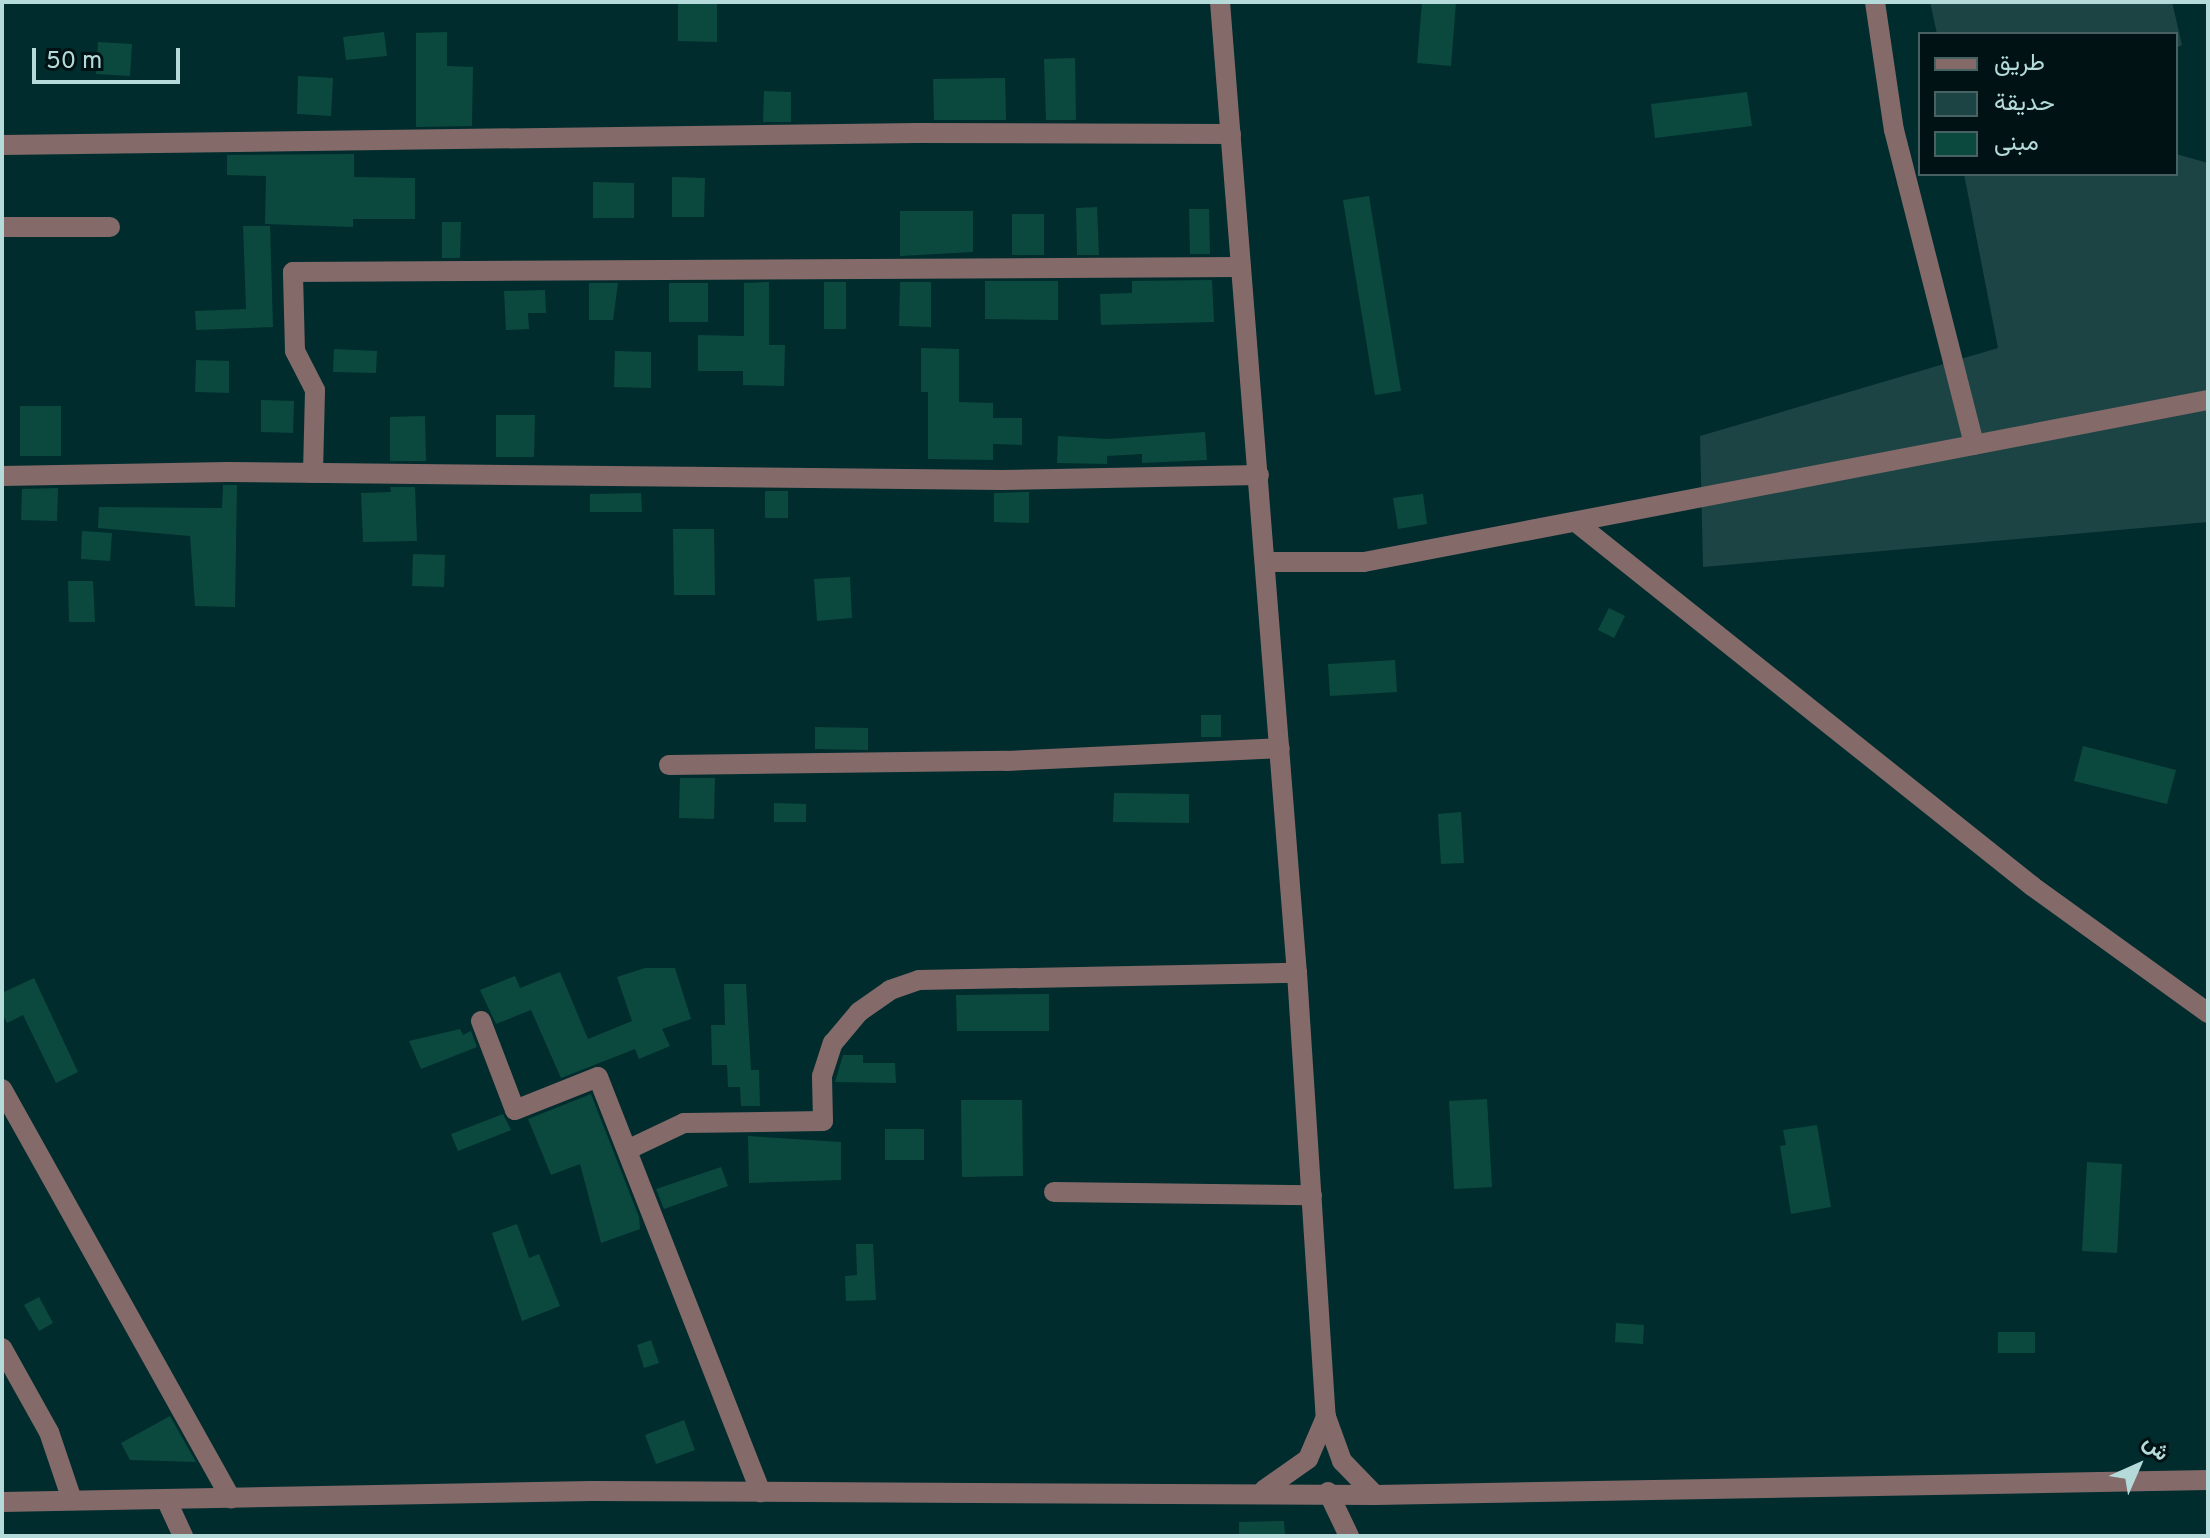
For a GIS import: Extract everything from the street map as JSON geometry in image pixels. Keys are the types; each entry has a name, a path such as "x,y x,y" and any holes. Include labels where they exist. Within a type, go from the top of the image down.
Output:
{"street":[{"path":"1220,2 1297,973 1326,1417 1342,1461 1375,1495"},
{"path":"1875,2 1894,130 1974,445"},
{"path":"2,145 917,133 1231,134"},
{"path":"2,227 110,227"},
{"path":"313,473 315,390 295,351 293,272 1241,267"},
{"path":"1266,562 1364,562 2208,400"},
{"path":"2,476 313,473 1002,480 1259,475"},
{"path":"1577,523 2032,886 2208,1013"},
{"path":"669,765 1007,761 1280,748"},
{"path":"627,1150 684,1123 823,1121 822,1076 833,1043 859,1012 890,990 919,980 1297,973"},
{"path":"481,1021 515,1110 598,1077 761,1492"},
{"path":"2,1089 231,1498"},
{"path":"1054,1192 1312,1195"},
{"path":"2,1348 49,1432 72,1500"},
{"path":"1258,1492 1285,1479 1308,1459 1326,1417"},
{"path":"2,1502 761,1492 1328,1492 1375,1495 2208,1480"},
{"path":"1328,1492 1349,1536"},
{"path":"166,1499 183,1536"}],"green space":[{"path":"1930,2 2172,2 2182,45 2178,47 2178,32 1937,32"},
{"path":"2178,155 2208,163 2208,522 1703,567 1700,436 1998,348 1964,176 2178,176"}],"building":[{"path":"678,2 717,2 717,42 678,41"},
{"path":"1422,2 1456,2 1451,66 1417,63"},
{"path":"384,32 387,56 346,60 343,37"},
{"path":"447,32 447,66 473,67 472,126 416,127 416,33"},
{"path":"98,42 132,44 130,76 96,74"},
{"path":"1075,58 1076,120 1046,120 1044,59"},
{"path":"298,76 333,78 331,116 297,114"},
{"path":"1005,78 1006,120 934,120 933,79"},
{"path":"764,91 791,92 791,122 763,122"},
{"path":"1747,92 1752,126 1655,138 1651,104"},
{"path":"354,154 354,177 415,178 415,219 353,219 353,227 265,224 266,176 227,175 227,155"},
{"path":"672,177 705,178 704,217 672,217"},
{"path":"593,182 634,183 634,218 593,218"},
{"path":"1369,196 1401,391 1375,395 1343,200"},
{"path":"1097,207 1099,255 1077,255 1076,208"},
{"path":"1189,209 1209,209 1210,254 1190,254"},
{"path":"900,211 973,211 973,252 900,256"},
{"path":"1012,214 1044,214 1044,255 1012,255"},
{"path":"442,222 461,222 460,258 442,258"},
{"path":"243,226 270,226 273,327 196,330 195,311 246,309"},
{"path":"1212,280 1214,322 1101,325 1100,294 1132,293 1132,281"},
{"path":"985,281 1058,281 1058,320 985,319"},
{"path":"769,282 769,345 785,345 784,386 743,385 743,371 698,371 698,335 744,336 744,283"},
{"path":"824,282 846,282 846,329 824,329"},
{"path":"900,282 931,282 931,327 899,326"},
{"path":"589,283 618,283 613,320 589,320"},
{"path":"669,283 708,283 708,322 669,322"},
{"path":"545,290 546,313 528,313 529,329 506,330 504,291"},
{"path":"921,348 959,349 959,402 993,403 993,418 1022,418 1022,445 993,444 993,460 928,459 928,392 921,392"},
{"path":"334,349 377,351 376,373 333,372"},
{"path":"615,351 651,352 651,388 614,387"},
{"path":"196,360 229,361 229,393 195,392"},
{"path":"261,400 294,401 293,433 261,432"},
{"path":"20,406 61,406 61,456 20,456"},
{"path":"496,415 535,415 534,457 496,457"},
{"path":"425,416 426,461 390,461 390,417"},
{"path":"1205,432 1207,460 1142,463 1142,454 1107,456 1107,464 1057,463 1058,436 1108,439"},
{"path":"223,485 237,485 235,607 195,606 190,536 98,528 99,507 222,508"},
{"path":"390,487 415,487 417,541 363,542 361,493 391,492"},
{"path":"58,488 57,521 21,520 22,489"},
{"path":"765,491 788,491 788,518 765,518"},
{"path":"1029,492 1029,523 994,522 994,493"},
{"path":"641,493 642,512 590,512 590,494"},
{"path":"1423,494 1427,524 1398,529 1393,498"},
{"path":"673,529 714,529 715,595 674,595"},
{"path":"82,531 112,533 110,561 81,559"},
{"path":"413,554 445,555 444,587 412,586"},
{"path":"850,577 852,618 817,621 814,579"},
{"path":"68,581 93,581 95,622 69,622"},
{"path":"1609,608 1625,616 1614,638 1598,630"},
{"path":"1395,660 1397,692 1330,696 1328,664"},
{"path":"1201,715 1221,715 1221,737 1201,737"},
{"path":"815,727 868,728 868,750 815,749"},
{"path":"2083,746 2176,770 2167,804 2074,781"},
{"path":"680,778 715,778 714,819 679,818"},
{"path":"1114,793 1189,794 1189,823 1113,822"},
{"path":"774,803 806,804 806,822 774,822"},
{"path":"1461,812 1464,863 1441,864 1438,814"},
{"path":"645,968 675,968 691,1019 662,1029 670,1046 639,1059 635,1049 561,1078 531,1010 496,1024 480,990 515,976 520,988 560,972 588,1039 632,1021 617,977"},
{"path":"34,978 78,1072 56,1083 23,1015 7,1023 2,1013 2,993"},
{"path":"724,984 746,984 751,1070 759,1070 760,1106 741,1106 740,1087 728,1087 727,1065 712,1065 711,1025 725,1025"},
{"path":"1049,994 1049,1031 957,1031 956,995"},
{"path":"460,1029 463,1035 471,1031 477,1047 421,1069 409,1041"},
{"path":"843,1055 863,1055 863,1063 895,1063 896,1083 835,1082"},
{"path":"591,1094 639,1217 640,1229 601,1243 580,1164 551,1175 528,1119"},
{"path":"1487,1099 1492,1187 1454,1189 1449,1101"},
{"path":"961,1100 1022,1100 1023,1176 962,1177"},
{"path":"503,1114 511,1130 458,1151 451,1134"},
{"path":"1817,1125 1831,1207 1791,1214 1780,1146 1786,1145 1783,1130"},
{"path":"885,1129 924,1129 924,1160 885,1160"},
{"path":"748,1136 841,1142 841,1180 749,1183"},
{"path":"2087,1162 2122,1164 2117,1253 2082,1251"},
{"path":"721,1167 728,1186 664,1209 656,1189"},
{"path":"517,1224 529,1258 539,1254 560,1306 522,1321 492,1233"},
{"path":"856,1244 873,1244 876,1300 846,1301 845,1276 857,1275"},
{"path":"39,1297 53,1323 39,1331 24,1305"},
{"path":"1616,1323 1644,1325 1643,1344 1615,1342"},
{"path":"1998,1332 2035,1332 2035,1353 1998,1353"},
{"path":"651,1340 659,1363 644,1368 637,1345"},
{"path":"170,1416 196,1462 130,1460 121,1443"},
{"path":"684,1420 695,1450 656,1464 645,1435"},
{"path":"1284,1521 1285,1536 1239,1536 1239,1522"}]}
